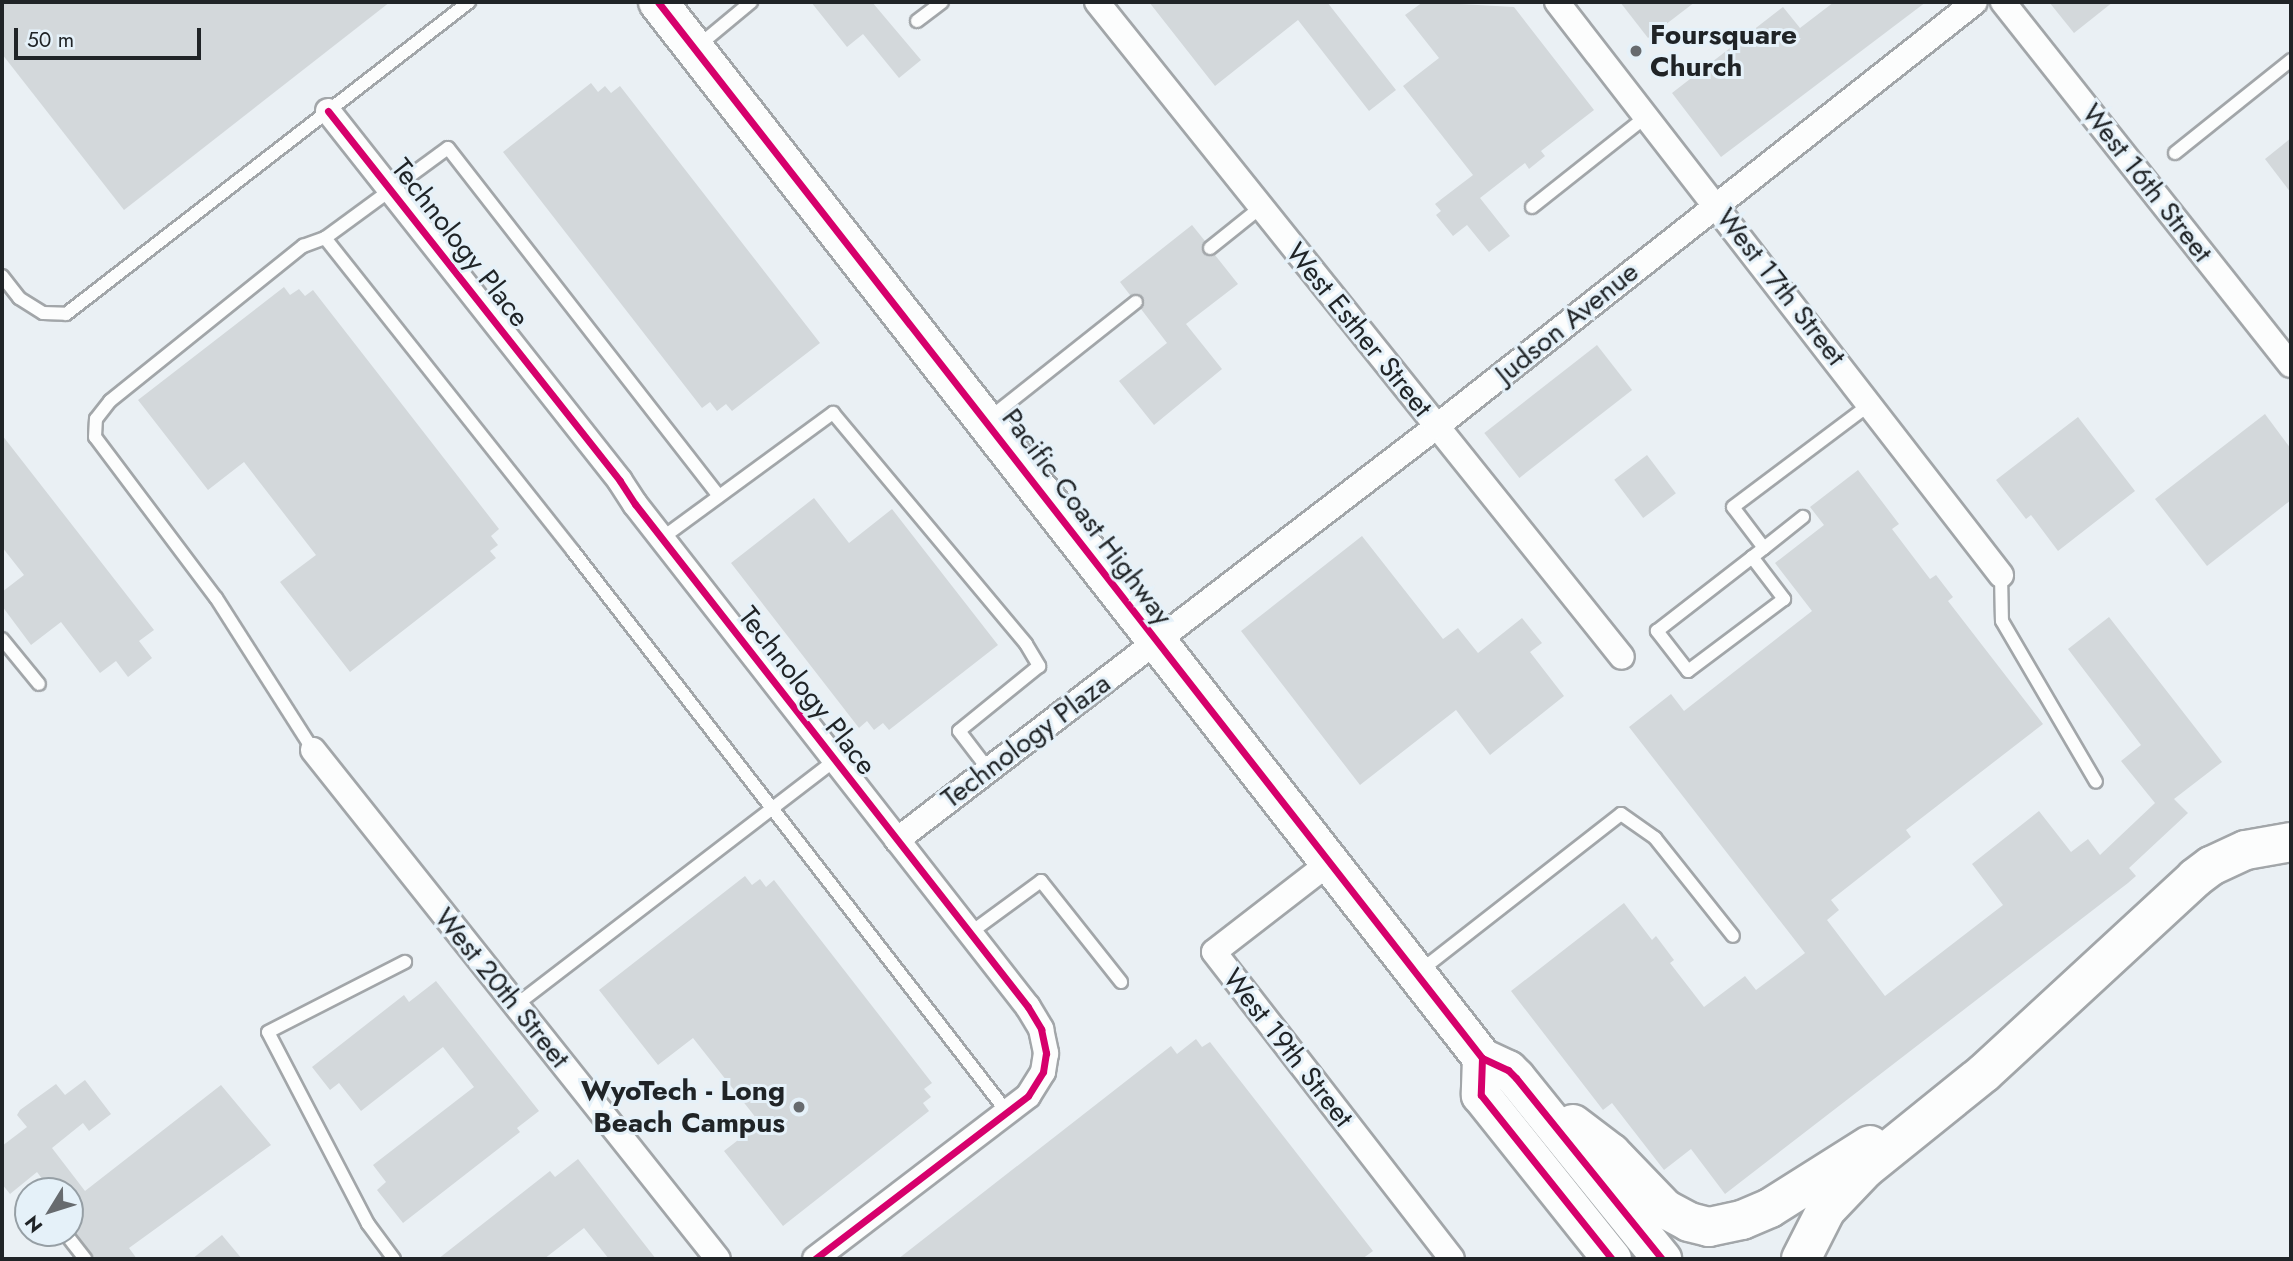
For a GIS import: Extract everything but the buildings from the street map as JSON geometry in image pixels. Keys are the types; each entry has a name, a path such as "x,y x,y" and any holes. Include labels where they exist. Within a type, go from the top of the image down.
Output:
{"highway":[{"name":"Pacific Coast Highway","path":"658,2 987,420 1072,536 1482,1058 1508,1070 1516,1078 1662,1259"},
{"path":"1801,1259 1826,1210 1865,1169 1984,1073 2195,878 2246,850 2291,842"},
{"path":"1482,1058 1481,1095 1612,1259"},
{"path":"1516,1078 1611,1153 1665,1209 1677,1217 1709,1227 1742,1220 1769,1208 1850,1156 1934,1111"},
{"path":"1543,1173 1583,1259"}],"street":[{"name":"West Esther Street","path":"1097,2 1622,657"},
{"name":"West 17th Street","path":"1557,2 1717,204 2001,575"},
{"name":"Judson Avenue","path":"1156,642 1436,427 1975,2"},
{"name":"West 16th Street","path":"2003,2 2291,365"},
{"name":"Technology Place","path":"328,111 621,481 662,538 1028,1007 1041,1029 1043,1072 1028,1096 815,1259"},
{"name":"Technology Plaza","path":"897,840 1156,642"},
{"name":"West 20th Street","path":"313,750 718,1259"},
{"name":"West 19th Street","path":"1329,863 1214,952 1452,1259"}],"lane":[{"path":"2,276 19,298 43,313 66,314 469,2"},
{"path":"695,49 751,2"},
{"path":"918,21 942,2"},
{"path":"2175,153 2291,60"},
{"path":"1532,207 1647,116"},
{"path":"313,750 216,598 95,437 96,419 110,401 303,246 325,238 448,148 719,496"},
{"path":"1210,248 1260,208"},
{"path":"325,238 573,551 1007,1112"},
{"path":"987,420 1136,302"},
{"path":"1764,548 1733,507 1870,404"},
{"path":"662,538 832,413 1026,644 1039,666 960,731 988,769"},
{"path":"1752,557 1784,599 1688,671 1657,631 1803,517"},
{"path":"2001,575 2002,621 2095,782"},
{"path":"2,639 39,684"},
{"path":"516,1006 835,760"},
{"path":"1417,974 1621,814 1655,838 1733,936"},
{"path":"970,933 1041,881 1121,982"},
{"path":"394,1259 368,1224 268,1032 405,962"}],"cycle path":[{"path":"658,2 1482,1058 1508,1070 1516,1078 1662,1259"},
{"path":"328,111 620,481 635,504 1028,1007 1041,1029 1046,1053 1043,1072 1028,1096 815,1259"},
{"path":"1482,1058 1481,1095 1612,1259"}],"place":[{"name":"Foursquare Church","path":"1636,51"},
{"name":"WyoTech - Long Beach Campus","path":"799,1107"}]}
